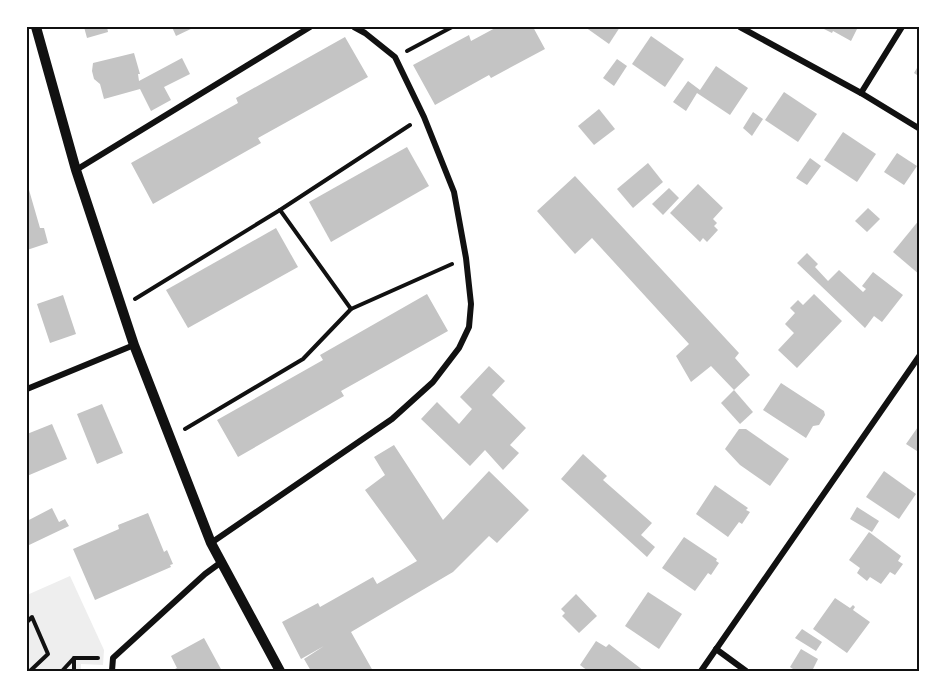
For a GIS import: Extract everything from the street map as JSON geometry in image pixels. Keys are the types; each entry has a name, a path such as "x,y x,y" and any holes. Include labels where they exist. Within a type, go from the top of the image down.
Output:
{"street":[{"path":"36,27 76,170 134,345 211,543 280,671"},
{"path":"76,170 310,27"},
{"path":"211,543 392,419 433,382 459,348 469,327 471,304 466,258 454,192 424,117 395,57 354,27"},
{"path":"740,27 861,93 920,129"},
{"path":"861,93 902,27"},
{"path":"27,389 134,345"},
{"path":"701,671 920,355"},
{"path":"112,671 113,658 220,563"},
{"path":"716,650 746,671"}],"path":[{"path":"395,57 452,27"},
{"path":"121,308 280,210 403,130"},
{"path":"280,210 351,309"},
{"path":"170,438 303,359 351,309 432,273"},
{"path":"27,622 32,617 48,654 30,671"},
{"path":"74,658 74,671"},
{"path":"62,671 74,658 113,658"}],"shaded area":[{"path":"70,576 104,650 103,665 81,664 81,671 27,671 27,595"}],"building":[{"path":"84,27 107,27 108,32 87,38"},
{"path":"172,27 195,27 176,36"},
{"path":"497,27 533,27 545,49 491,78 489,75 435,105 413,65 469,35 471,41"},
{"path":"585,27 620,27 609,44"},
{"path":"820,27 858,27 851,41"},
{"path":"651,36 684,59 665,87 632,64"},
{"path":"345,37 368,77 258,138 261,143 153,204 131,163 238,103 236,98"},
{"path":"134,53 140,74 138,74 139,81 182,58 190,74 164,87 171,100 151,111 140,89 104,99 100,84 94,79 93,63"},
{"path":"617,59 627,66 614,86 603,78"},
{"path":"920,63 920,77 914,73"},
{"path":"716,66 748,88 730,115 697,93 686,111 673,102 688,81 700,90"},
{"path":"784,92 817,114 798,142 765,120"},
{"path":"599,109 615,129 594,145 578,126"},
{"path":"753,112 763,119 752,136 743,128"},
{"path":"843,132 876,154 857,182 824,160"},
{"path":"407,147 429,186 331,242 309,202"},
{"path":"897,153 917,166 904,185 884,172"},
{"path":"810,158 821,166 807,185 796,178"},
{"path":"648,163 663,182 633,208 617,189"},
{"path":"575,176 739,353 735,358 750,375 734,390 711,366 691,382 676,356 689,344 592,238 575,254 537,211"},
{"path":"27,183 40,228 44,228 48,243 27,250"},
{"path":"698,184 723,208 713,219 717,223 714,226 718,230 707,242 703,238 700,242 670,213"},
{"path":"669,188 679,198 663,215 652,204"},
{"path":"868,208 880,219 867,232 855,221"},
{"path":"920,219 920,275 893,252"},
{"path":"276,228 298,267 188,328 166,290"},
{"path":"807,253 818,264 815,267 828,281 839,270 863,292 866,289 862,286 873,272 903,295 882,322 874,316 865,328 797,263"},
{"path":"427,294 448,331 341,391 344,396 238,457 217,420 323,360 320,355"},
{"path":"814,294 842,321 797,368 778,350 794,333 785,324 795,313 790,308 798,300 803,305"},
{"path":"63,295 76,334 50,343 37,304"},
{"path":"489,366 505,381 492,395 526,428 510,445 519,453 503,470 485,450 470,466 421,419 437,402 459,424 472,409 460,397"},
{"path":"781,383 824,411 825,415 819,425 813,426 806,438 763,410"},
{"path":"734,390 753,412 740,424 721,403"},
{"path":"102,404 123,453 97,464 77,414"},
{"path":"52,424 67,459 27,476 27,434"},
{"path":"920,424 920,453 906,444"},
{"path":"739,429 746,429 789,459 770,486 740,465 725,449"},
{"path":"394,445 443,520 489,471 529,510 497,543 489,536 453,572 351,632 373,671 311,671 304,659 324,646 301,659 282,622 318,603 320,607 373,577 377,584 417,561 365,490 385,475 374,457"},
{"path":"583,454 607,476 603,480 652,523 641,535 655,547 647,557 561,479"},
{"path":"884,471 916,494 899,519 866,497"},
{"path":"715,485 748,508 746,510 750,512 742,524 739,522 728,537 696,514"},
{"path":"857,507 879,521 872,532 850,519"},
{"path":"52,508 59,522 65,519 69,526 27,546 27,521"},
{"path":"148,513 164,552 167,550 173,564 170,565 171,567 95,600 73,549 119,529 118,525"},
{"path":"869,532 901,556 898,561 903,564 895,575 890,572 881,584 870,577 867,581 857,573 860,568 849,560"},
{"path":"684,537 717,559 719,563 711,575 708,573 695,591 662,568"},
{"path":"648,592 682,614 659,649 625,626"},
{"path":"576,594 597,616 579,633 562,616 565,613 561,609"},
{"path":"835,598 850,608 853,605 855,607 853,610 870,622 847,653 813,629"},
{"path":"802,629 822,642 816,651 795,638"},
{"path":"204,638 222,671 176,671 177,668 171,656"},
{"path":"596,641 606,647 609,644 644,671 588,671 580,665"},
{"path":"801,649 818,659 812,671 796,671 790,667"}]}
